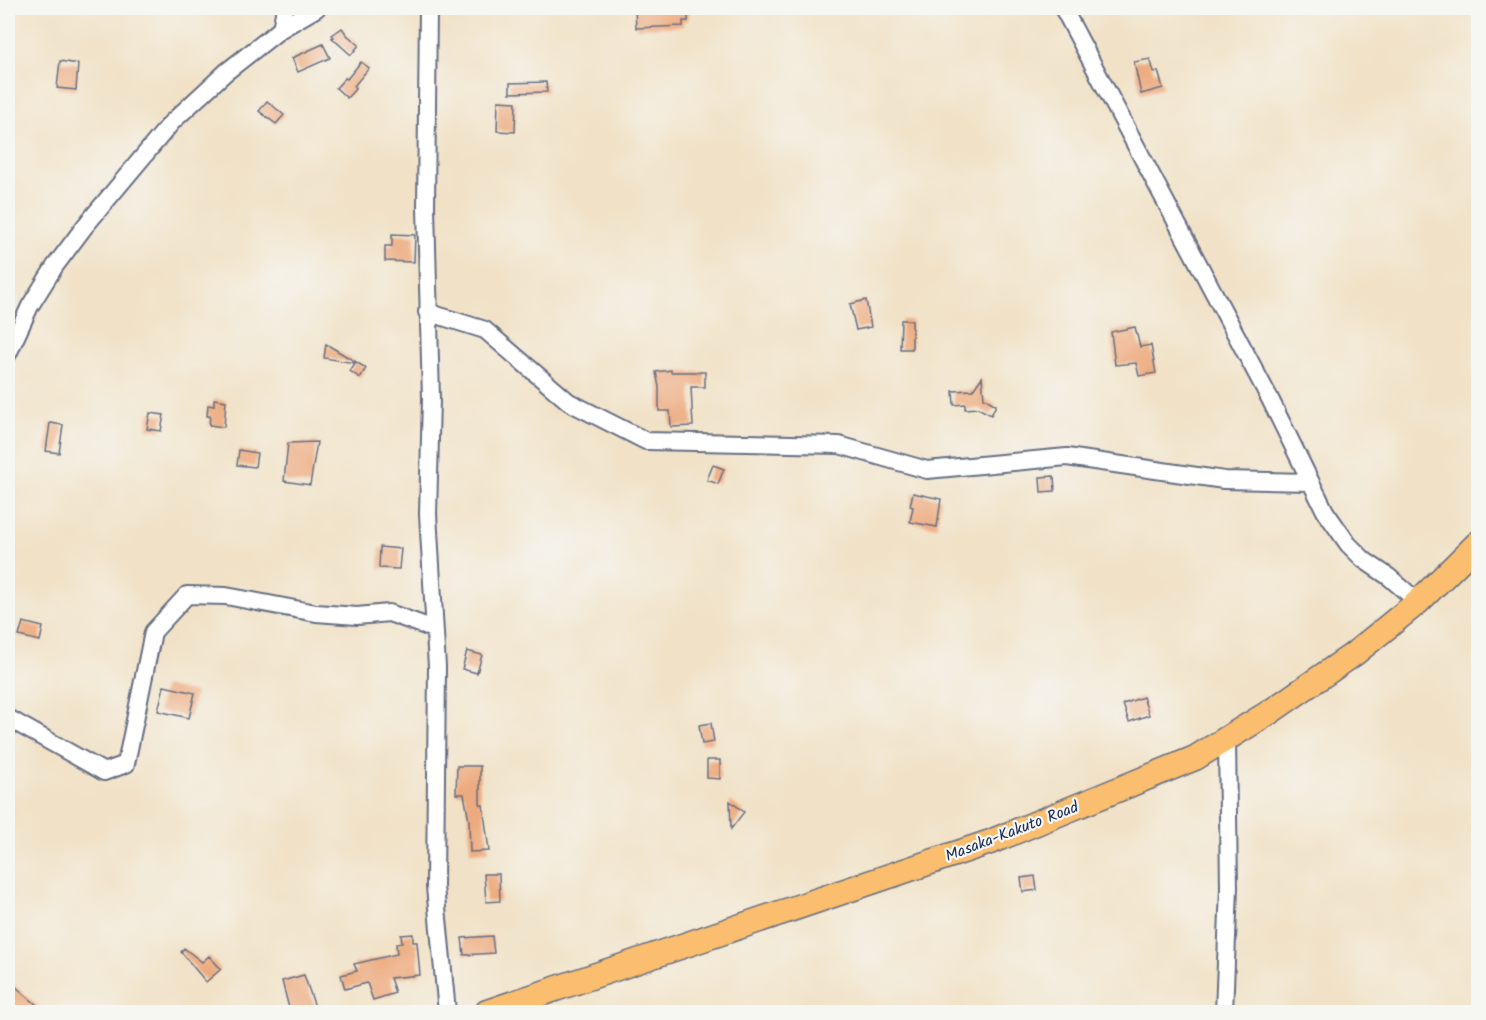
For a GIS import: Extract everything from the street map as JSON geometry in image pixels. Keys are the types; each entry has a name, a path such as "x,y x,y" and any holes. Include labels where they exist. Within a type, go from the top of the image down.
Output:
{"highway":[{"name":"Masaka-Kakuto Road","path":"487,1012 990,842 1195,758 1227,740 1354,654 1418,602 1479,543"}],"street":[{"path":"280,29 285,8"},
{"path":"8,354 30,306 56,266 85,226 164,131 226,72 280,29 317,8"},
{"path":"428,8 426,208 431,399 428,514 437,667 435,887 447,1012"},
{"path":"1063,8 1270,399 1324,511 1348,544 1364,560 1389,577 1418,602"},
{"path":"427,312 484,330 569,402 646,441 839,445 927,470 1067,457 1224,480 1310,482"},
{"path":"8,718 104,772 126,764 153,632 187,594 226,596 316,613 357,616 389,613 434,629"},
{"path":"1224,1012 1229,888 1227,740"}],"building":[{"path":"635,8 689,8 688,21 683,21 683,26 636,28"},
{"path":"342,28 359,45 351,55 332,38 334,37 332,35"},
{"path":"323,44 330,58 298,72 292,58"},
{"path":"1150,59 1154,72 1158,71 1163,88 1141,94 1134,62"},
{"path":"60,61 78,64 76,90 57,88"},
{"path":"361,62 369,68 347,98 336,88"},
{"path":"546,82 547,92 510,93 510,83"},
{"path":"267,101 284,115 276,124 259,111"},
{"path":"498,101 516,102 515,132 497,131"},
{"path":"392,234 415,235 414,262 385,261 385,246 392,246"},
{"path":"866,300 871,327 856,330 850,304"},
{"path":"901,320 912,320 912,349 900,349"},
{"path":"1135,327 1140,347 1151,345 1156,373 1139,376 1136,363 1115,365 1111,332"},
{"path":"326,344 366,368 360,378 350,371 355,363 324,358"},
{"path":"671,370 671,372 705,372 705,387 691,387 693,426 671,427 670,411 659,411 659,387 656,372"},
{"path":"982,377 984,398 996,405 991,415 978,408 965,409 965,404 954,405 953,391 973,390"},
{"path":"214,399 226,401 224,427 209,425 208,405 214,406"},
{"path":"150,413 164,415 161,431 147,429"},
{"path":"50,423 63,425 59,453 46,451"},
{"path":"317,442 310,485 284,481 288,443"},
{"path":"239,450 257,453 255,467 237,465"},
{"path":"713,465 724,469 718,484 707,480"},
{"path":"1054,476 1055,491 1041,492 1040,477"},
{"path":"913,493 941,499 937,527 910,522"},
{"path":"380,547 401,549 399,569 379,568"},
{"path":"23,622 43,627 40,641 19,636"},
{"path":"467,651 482,655 477,673 462,669"},
{"path":"164,686 195,693 189,718 158,711"},
{"path":"1143,697 1149,715 1129,722 1123,704"},
{"path":"711,723 714,742 702,744 699,725"},
{"path":"707,760 720,760 720,779 707,778"},
{"path":"457,766 480,766 480,805 483,805 489,851 470,852 469,821 464,794 456,794"},
{"path":"730,801 744,812 731,829"},
{"path":"484,874 499,874 500,901 486,902"},
{"path":"1035,876 1037,890 1023,892 1021,878"},
{"path":"413,934 413,942 417,942 420,975 390,978 395,993 373,1000 367,983 345,989 341,975 357,971 354,964 397,954 396,944 402,943 401,935"},
{"path":"492,936 494,953 464,955 462,938"},
{"path":"184,948 202,962 209,956 221,969 206,982 181,952"},
{"path":"304,975 315,1007 290,1012 282,981"},
{"path":"8,980 45,1012 12,1012 8,1009"}]}
